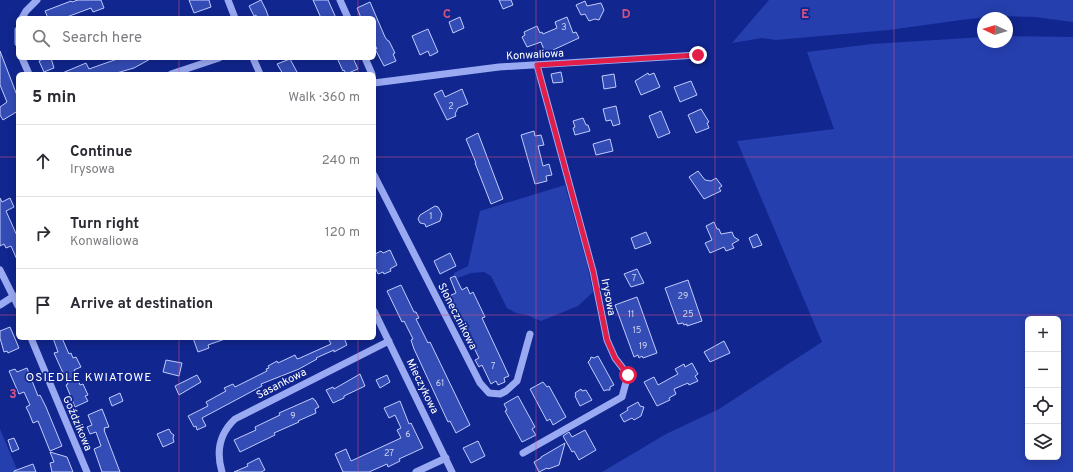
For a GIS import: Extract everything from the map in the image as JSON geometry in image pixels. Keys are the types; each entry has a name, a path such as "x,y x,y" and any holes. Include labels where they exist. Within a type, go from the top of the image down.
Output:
{"street":[{"path":"23,16 37,0"},
{"path":"228,0 234,16"},
{"path":"340,0 347,16"},
{"name":"Konwaliowa","path":"376,82 499,67 698,55"},
{"path":"23,60 28,72"},
{"path":"177,72 213,60"},
{"path":"254,60 259,72"},
{"path":"366,60 371,72"},
{"name":"Irysowa","path":"523,453 622,397 628,375 615,358 607,340 593,271 537,65"},
{"name":"Słonecznikowa","path":"376,179 480,383 489,393 500,394 506,391 517,381 530,334"},
{"path":"0,270 16,301"},
{"path":"0,304 14,296"},
{"name":"Mieczykowa","path":"376,315 452,472"},
{"name":"Goździkowa","path":"32,340 87,472"},
{"name":"Sasankowa","path":"222,472 219,461 220,444 226,428 235,419 389,341"},
{"path":"416,472 446,458"}],"shaded area":[{"path":"769,0 1073,0 1073,22 1035,17 1013,16 1013,12 977,12 977,18 889,30 776,40 762,38 732,43"},
{"path":"1013,36 1073,37 1073,472 602,472 666,434 719,409 822,342 737,141 834,129 807,52 872,44 977,37 977,48 1013,48"},
{"path":"565,185 587,264 593,292 578,306 541,321 527,315 516,313 507,308 491,276 484,272 471,273 455,279 454,273 468,266 480,211"},
{"path":"0,429 18,472 0,472"}],"building":[{"path":"78,0 101,0 104,8 93,12 91,8 69,16 47,16 45,11 71,1"},
{"path":"189,0 209,0 211,7 194,13"},
{"path":"261,0 268,16 254,16 249,6"},
{"path":"313,0 328,0 335,16 320,16"},
{"path":"499,0 511,0 513,5 503,9"},
{"path":"585,1 587,6 601,3 604,10 599,20 595,19 589,21 585,14 581,15 576,5"},
{"path":"370,2 376,16 360,16 357,8"},
{"path":"376,16 385,37 389,41 395,53 393,54 396,61 384,66 376,51"},
{"path":"460,17 464,28 453,33 449,22"},
{"path":"567,17 573,33 576,32 579,38 553,50 554,52 546,55 541,42 527,47 522,37 525,35 524,32 537,26 540,33 542,32 543,34 557,28 555,22"},
{"path":"428,29 438,52 430,56 428,51 420,55 412,36"},
{"path":"0,51 16,93 16,112 3,120 0,115 0,107 7,102 0,85"},
{"path":"52,60 54,68 44,72 39,61"},
{"path":"114,60 148,60 134,68 120,72 65,72 86,63 89,69"},
{"path":"291,60 297,72 282,72 277,64"},
{"path":"338,60 354,60 358,69 351,72 343,71"},
{"path":"561,72 563,82 553,83 551,74"},
{"path":"648,73 649,75 654,73 660,87 641,95 635,81"},
{"path":"614,74 616,87 604,89 602,76"},
{"path":"691,81 697,95 680,102 674,87"},
{"path":"462,89 468,104 458,108 455,114 456,116 447,120 434,94 442,90 445,97"},
{"path":"616,106 620,124 613,126 611,120 606,121 603,109"},
{"path":"701,109 709,122 707,123 709,128 696,133 688,115"},
{"path":"661,111 670,133 658,138 649,116"},
{"path":"583,118 590,131 575,135 573,121"},
{"path":"534,131 535,136 541,135 544,145 538,146 543,166 549,164 552,175 546,176 547,181 535,184 521,135"},
{"path":"478,133 503,199 491,204 466,139"},
{"path":"610,139 613,151 596,155 593,144"},
{"path":"698,171 705,180 711,181 716,178 722,186 719,188 721,191 704,199 689,177"},
{"path":"0,198 2,202 10,198 14,207 6,211 16,234 16,257 11,246 6,248 4,244 0,246"},
{"path":"435,206 438,207 442,214 440,221 426,227 425,224 420,223 418,219 420,215"},
{"path":"714,222 721,234 732,232 734,237 739,240 732,244 734,248 726,251 724,247 710,253 705,243 712,240 706,226"},
{"path":"646,232 651,243 635,249 631,238"},
{"path":"757,234 762,245 753,248 749,238"},
{"path":"390,250 397,265 390,269 391,271 384,274 383,272 378,274 376,270 376,254 381,251 383,253"},
{"path":"450,253 456,266 440,274 434,261"},
{"path":"637,269 644,283 631,287 624,274"},
{"path":"455,276 462,290 467,287 470,294 473,292 485,317 482,318 509,376 504,378 505,382 498,385 496,381 491,384 482,365 479,367 475,360 479,358 456,311 453,312 449,305 452,303 449,296 456,293 450,278"},
{"path":"688,280 702,321 687,326 687,324 684,325 683,323 678,324 665,288"},
{"path":"401,285 414,312 416,312 419,318 416,319 428,343 430,342 470,425 456,433 450,421 448,422 414,349 411,340 413,339 404,321 402,322 387,291"},
{"path":"637,297 657,353 643,358 642,356 639,358 638,355 634,357 615,305"},
{"path":"10,327 19,348 8,353 7,351 4,352 0,338 0,331"},
{"path":"54,340 63,340 69,354 71,353 73,358 76,357 81,367 74,370 80,385 83,384 88,395 85,396 88,401 75,407 66,385 68,384 54,353 58,352"},
{"path":"194,340 222,340 208,345 209,348 198,352"},
{"path":"329,340 345,340 347,345 334,352 334,350 316,358 317,359 299,369 261,384 262,386 202,418 206,426 197,430 196,426 194,427 188,416 208,406 206,402 226,391 224,388 233,384 235,387 267,371 266,369 269,368 268,366 277,361 278,363 295,355 297,359 331,344"},
{"path":"724,341 730,353 710,362 704,352"},
{"path":"598,356 614,385 610,387 610,390 604,391 588,362 591,357 594,358"},
{"path":"166,360 182,363 179,376 163,372"},
{"path":"692,363 698,374 695,376 698,381 689,385 688,383 674,389 676,394 669,398 670,400 657,406 644,382 654,377 658,385 678,374 675,369 684,364 685,367"},
{"path":"27,368 38,396 40,395 46,407 62,446 50,451 38,421 33,423 26,407 30,405 24,392 19,394 9,371 15,369 17,372"},
{"path":"360,374 365,386 333,403 326,390 333,387 334,389"},
{"path":"197,375 201,382 179,395 175,386"},
{"path":"387,375 390,382 380,388 376,380"},
{"path":"543,382 547,387 549,386 566,417 553,425 550,419 547,421 530,389"},
{"path":"581,389 582,391 586,390 592,400 580,406 575,393"},
{"path":"120,393 123,401 112,406 109,398"},
{"path":"518,396 535,427 532,429 536,435 522,442 505,411 507,410 504,404"},
{"path":"313,398 319,407 315,409 316,413 274,433 275,435 240,452 234,440 256,430 255,427 280,415 279,413"},
{"path":"400,401 409,424 411,423 423,448 399,459 400,461 388,467 387,464 369,472 343,472 335,454 346,449 351,461 401,438 397,430 401,428 395,415 389,418 384,408"},
{"path":"638,402 640,406 644,407 641,416 634,420 632,418 624,422 620,415 628,410 627,408"},
{"path":"102,409 109,427 104,428 104,430 120,472 102,472 94,449 101,446 96,432 90,434 87,427 92,425 88,415"},
{"path":"169,429 174,435 174,442 163,447 157,434"},
{"path":"585,430 596,450 579,460 574,451 572,452 563,436 569,432 572,437"},
{"path":"14,438 19,449 12,452 8,440"},
{"path":"478,441 485,456 471,463 463,448"},
{"path":"565,443 559,465 539,472 534,462"},
{"path":"50,452 67,457 73,472 52,472 50,463 54,462"},
{"path":"259,458 265,470 261,472 234,472 248,466 247,464"},
{"path":"33,464 36,472 14,472 14,471"}],"district":[{"name":"OSIEDLE KWIATOWE","path":"89,377"}],"route":[{"path":"628,375 615,358 607,340 602,322 593,271 537,65 698,55"}]}
